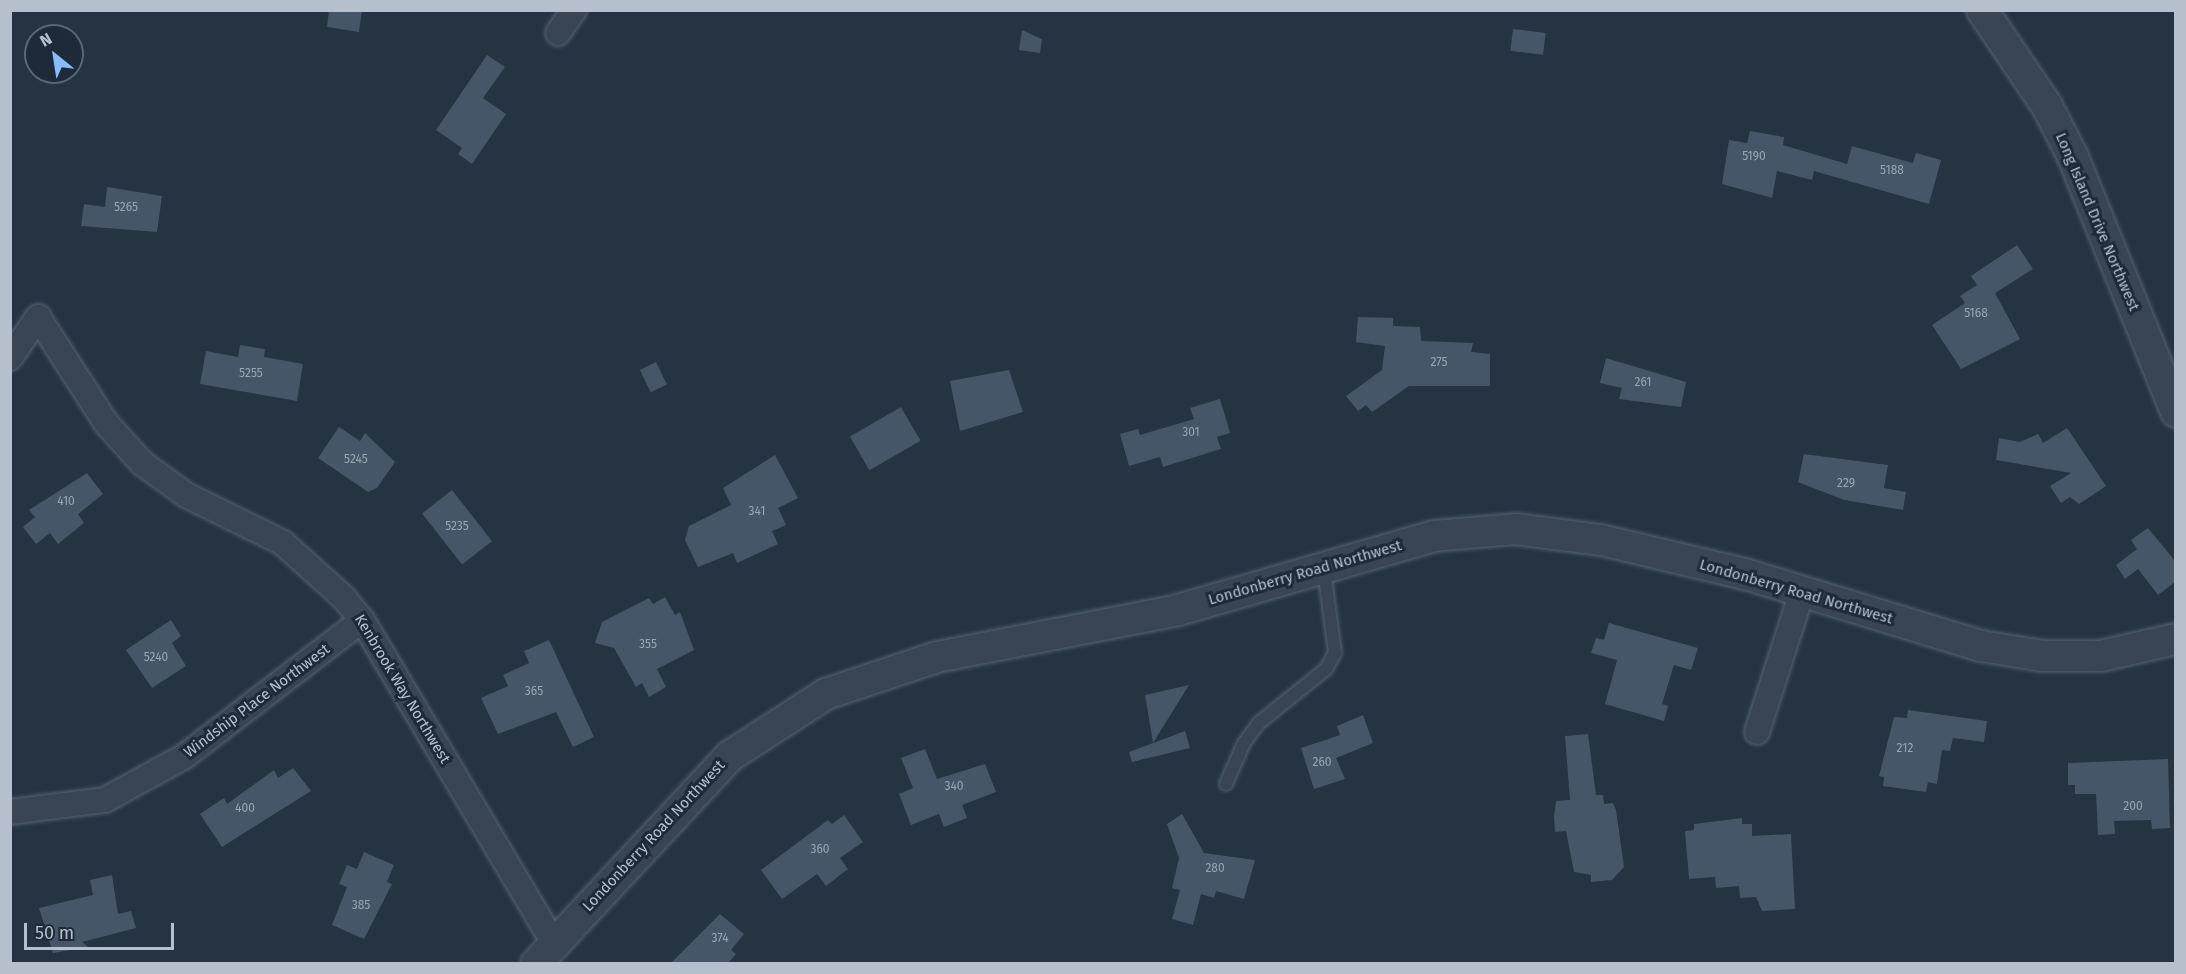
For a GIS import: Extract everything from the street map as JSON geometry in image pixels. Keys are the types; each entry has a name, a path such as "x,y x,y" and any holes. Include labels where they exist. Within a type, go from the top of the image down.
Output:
{"street":[{"path":"558,33 574,10"},
{"name":"Long Island Drive Northwest","path":"1982,10 2047,106 2073,157 2175,412"},
{"name":"Kenbrook Way Northwest","path":"10,358 38,317 106,423 142,464 186,495 283,543 317,570 362,620 545,953"},
{"name":"Londonberry Road Northwest","path":"545,953 730,756 826,694 937,657 1178,610 1434,536 1515,529 1600,540 1802,592 1981,646 2043,656 2101,656 2175,639"},
{"path":"1757,732 1802,592"},
{"name":"Windship Place Northwest","path":"10,812 105,800 185,756 362,620"}],"lane":[{"path":"1226,784 1244,743 1260,722 1326,669 1335,653 1324,567"}],"building":[{"path":"329,10 362,10 359,32 327,27"},
{"path":"1513,29 1546,33 1543,55 1510,51"},
{"path":"1022,30 1042,39 1040,53 1019,50"},
{"path":"487,55 505,67 483,98 506,114 472,164 458,154 462,148 436,130"},
{"path":"1750,131 1784,137 1783,145 1847,164 1852,146 1913,163 1916,153 1941,160 1929,204 1814,171 1812,180 1777,171 1772,198 1722,184 1729,140 1747,143"},
{"path":"107,187 162,196 157,232 81,226 84,204 105,207"},
{"path":"2017,245 2033,269 1995,293 2020,339 1961,369 1932,325 1965,303 1960,296 1977,285 1971,276"},
{"path":"1358,317 1393,318 1393,326 1420,327 1421,341 1473,343 1471,352 1490,354 1490,386 1409,386 1372,412 1366,405 1358,411 1346,396 1382,370 1385,346 1356,342"},
{"path":"240,345 265,349 264,357 303,364 297,401 200,384 206,351 238,357"},
{"path":"1606,358 1686,382 1681,407 1619,399 1622,388 1600,383"},
{"path":"656,362 667,384 651,392 640,370"},
{"path":"1009,370 1023,412 960,431 950,381"},
{"path":"1220,399 1230,433 1217,437 1221,449 1163,467 1160,457 1129,466 1120,434 1138,429 1140,435 1194,419 1190,408"},
{"path":"901,407 920,441 869,470 850,436"},
{"path":"339,427 360,441 365,433 395,462 377,488 368,492 318,458"},
{"path":"2067,428 2106,486 2079,504 2070,497 2061,503 2050,486 2071,473 1996,460 1999,438 2020,442 2038,434 2043,443"},
{"path":"1804,454 1888,465 1884,488 1906,492 1903,510 1844,500 1798,482"},
{"path":"775,455 798,498 778,508 786,525 772,531 778,544 737,563 733,553 698,567 685,540 689,526 731,505 723,488"},
{"path":"87,473 103,494 78,514 84,523 58,544 50,533 36,544 23,527 35,517 29,510"},
{"path":"452,490 492,541 462,565 422,513"},
{"path":"2148,528 2175,561 2175,582 2158,595 2138,569 2125,579 2116,565 2137,549 2131,540"},
{"path":"665,597 675,615 680,612 694,650 657,669 666,687 649,697 642,683 636,687 614,648 595,643 602,622 649,598 653,604"},
{"path":"171,620 181,636 172,643 186,666 152,688 126,650"},
{"path":"1609,623 1698,648 1691,670 1674,665 1662,704 1668,706 1664,721 1605,704 1617,660 1591,653 1596,638 1604,640"},
{"path":"549,640 594,737 573,747 556,712 498,734 481,698 508,686 503,675 529,663 524,651"},
{"path":"1189,685 1153,743 1145,695"},
{"path":"1908,710 1987,721 1984,742 1953,738 1950,751 1942,750 1937,784 1928,782 1926,792 1883,786 1884,777 1879,776 1894,717 1907,718"},
{"path":"1363,715 1373,743 1336,758 1345,779 1314,789 1301,748 1340,735 1337,726"},
{"path":"1185,731 1190,748 1132,762 1129,752"},
{"path":"1588,734 1596,795 1603,795 1604,804 1613,803 1616,810 1624,867 1612,880 1591,882 1591,875 1574,872 1566,831 1555,832 1554,817 1556,801 1570,800 1565,736"},
{"path":"925,749 937,779 985,764 996,792 962,805 967,818 944,827 939,814 911,825 899,794 913,788 901,758"},
{"path":"2168,759 2170,828 2152,829 2151,820 2114,821 2115,834 2098,835 2096,794 2075,794 2075,785 2068,785 2068,763"},
{"path":"293,768 311,791 222,847 200,814 224,798 227,804 274,770 278,778"},
{"path":"1182,814 1204,853 1255,860 1244,899 1216,891 1214,898 1201,894 1193,925 1172,919 1180,890 1172,888 1179,858 1167,824"},
{"path":"844,815 863,842 840,858 848,869 826,886 817,874 782,899 761,870 828,820 832,824"},
{"path":"1742,818 1742,824 1752,824 1752,836 1791,834 1795,909 1762,911 1756,897 1740,898 1739,886 1716,888 1715,877 1689,879 1685,831 1694,830 1694,824"},
{"path":"364,852 394,865 387,882 392,884 364,939 332,925 347,887 339,884 347,865 357,869"},
{"path":"112,875 118,914 131,911 136,928 82,942 88,947 53,953 39,908 93,895 90,880"},
{"path":"720,914 744,934 731,950 736,954 728,963 671,963"}]}
